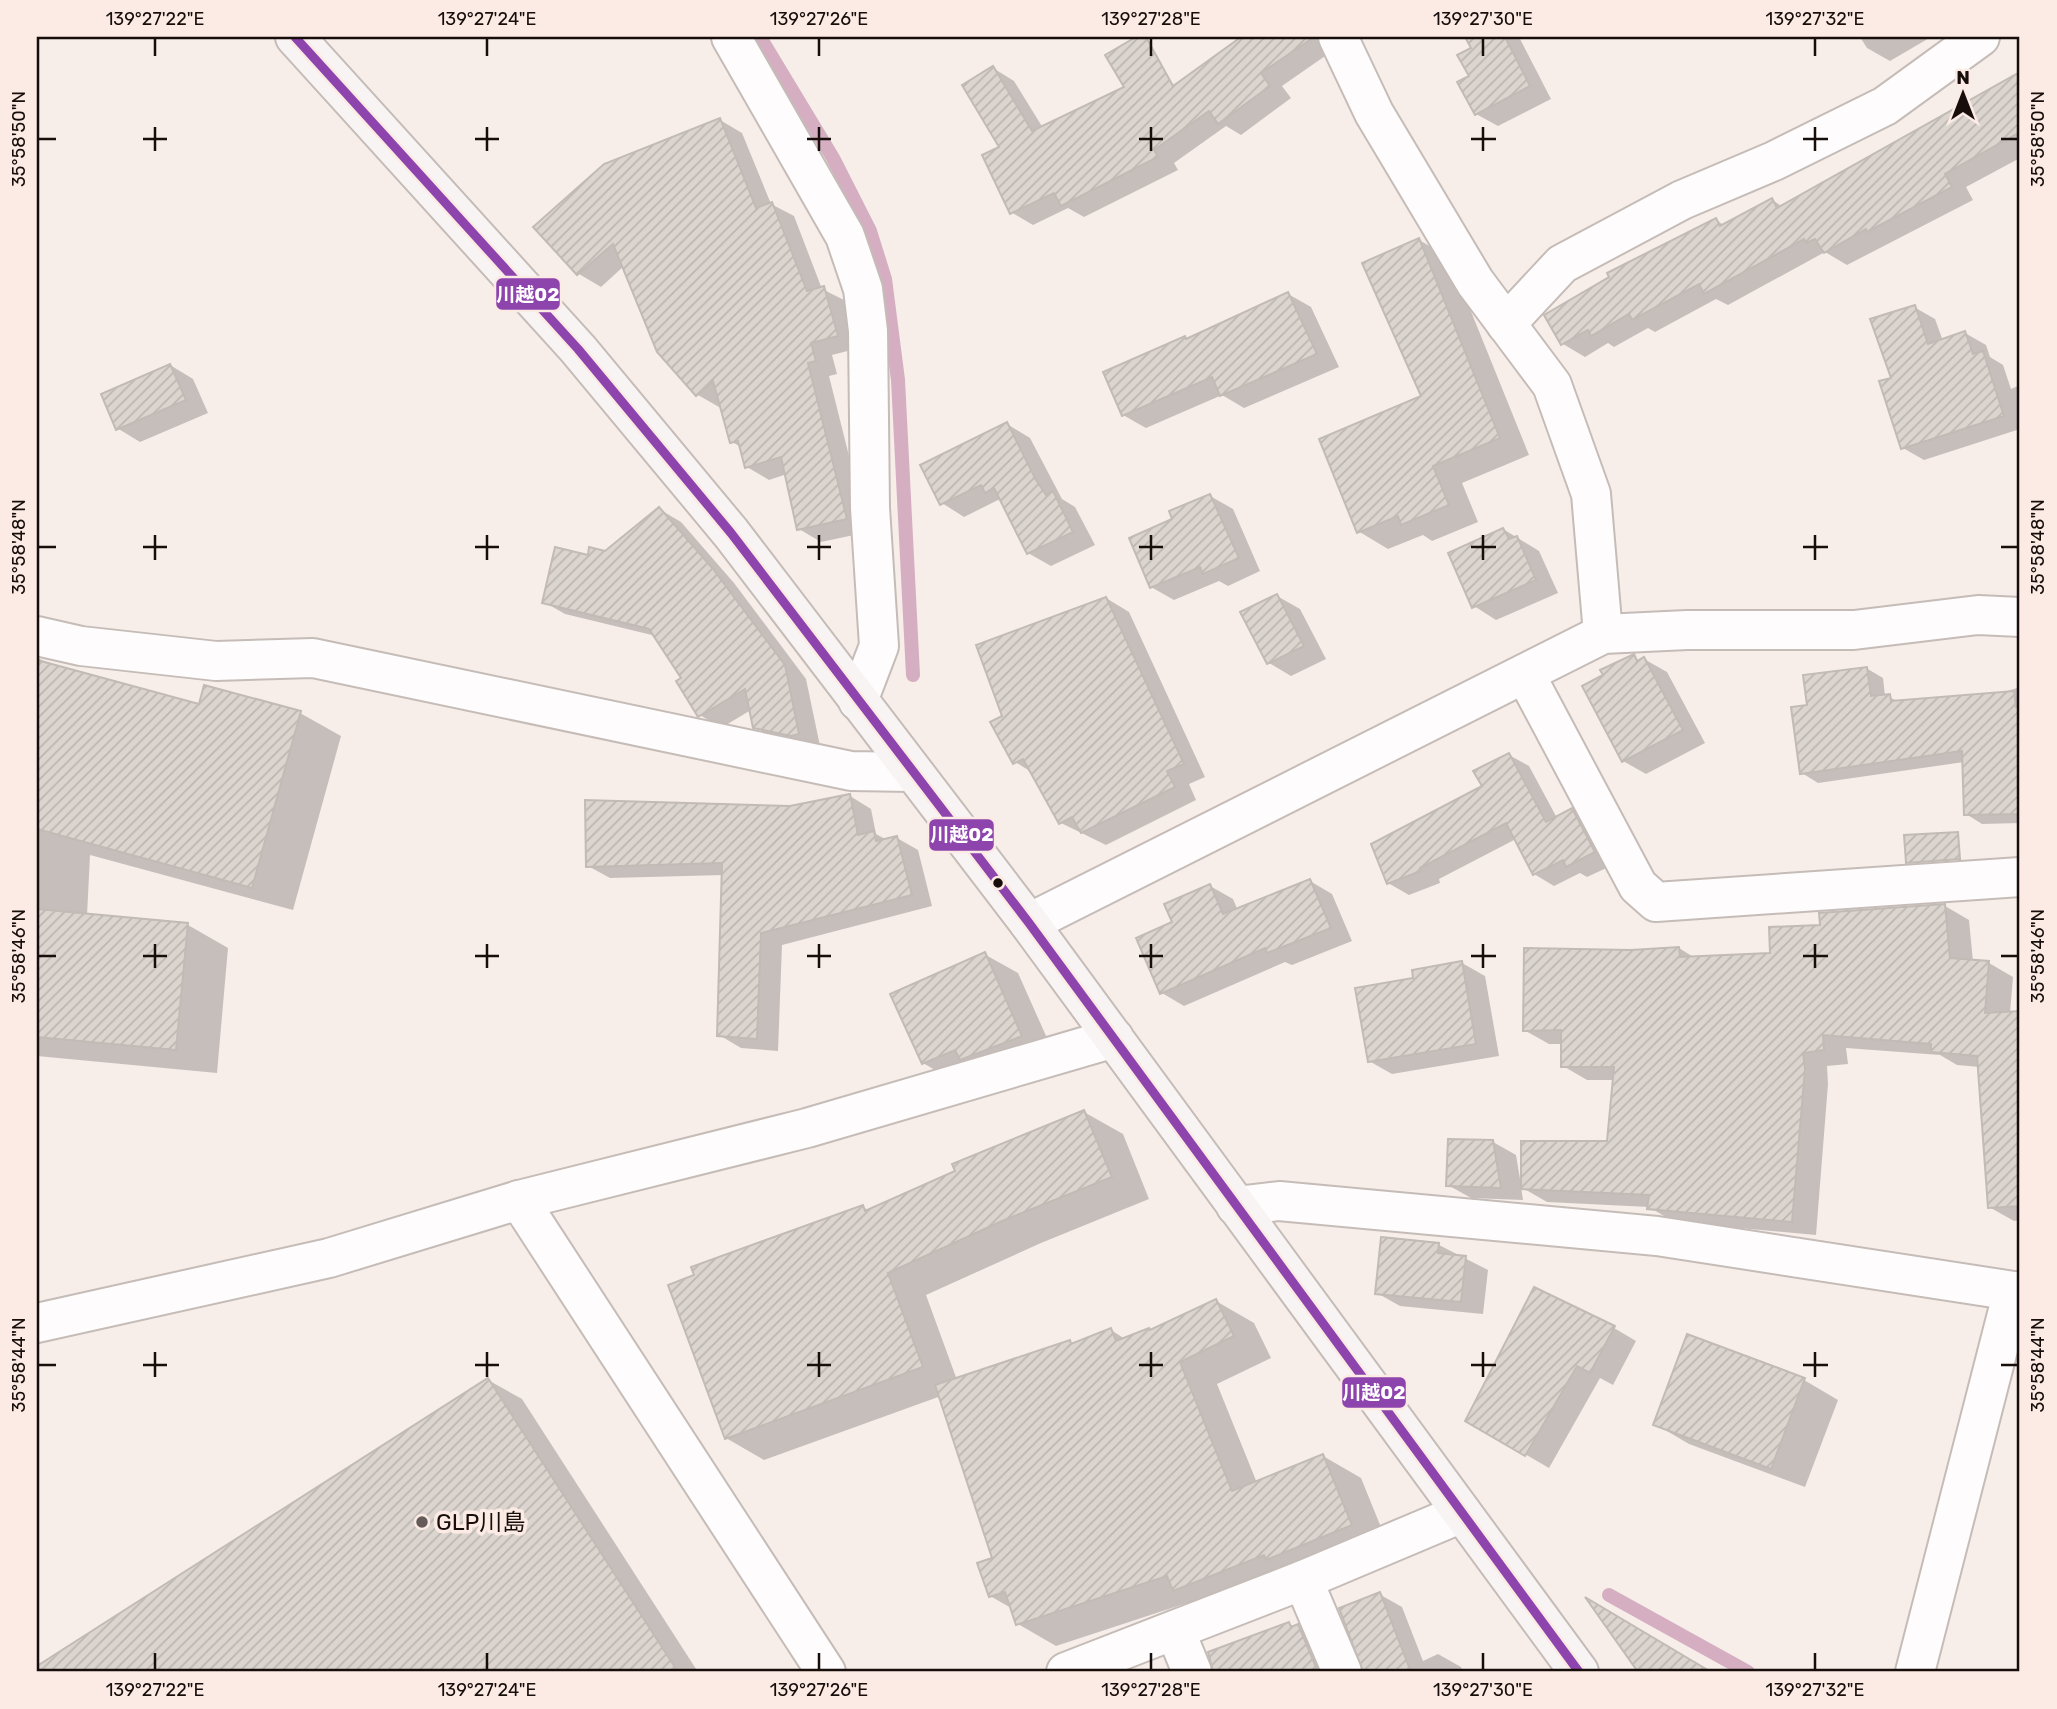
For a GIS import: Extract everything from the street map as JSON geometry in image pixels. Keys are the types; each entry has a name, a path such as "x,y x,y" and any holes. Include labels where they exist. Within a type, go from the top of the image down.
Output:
{"street":[{"path":"295,37 578,349 731,533 1029,923 1579,1672"},
{"path":"731,37 845,236 863,289 868,331 870,508 879,646 858,701"},
{"path":"1338,37 1374,114 1475,282 1552,385 1591,494 1603,634"},
{"path":"1506,324 1562,264 1682,200 1774,161 1885,106 1972,39"},
{"path":"1029,923 1603,634 1688,630 1854,630 1978,615 2020,617"},
{"path":"37,636 81,646 216,661 313,658 851,771 912,772"},
{"path":"1525,674 1638,886 1656,902 2020,877"},
{"path":"37,1323 329,1258 519,1200 658,1163 807,1128 1114,1038"},
{"path":"519,1200 826,1672"},
{"path":"1236,1206 1279,1201 1657,1237 2016,1292 1915,1672"},
{"path":"1066,1672 1303,1580 1462,1513"},
{"path":"1303,1580 1342,1672"},
{"path":"1175,1630 1192,1672"}],"building":[{"path":"1136,37 1146,37 1173,86 1241,37 1314,37 1261,73 1270,86 1218,124 1209,111 1154,150 1158,157 1061,206 1054,193 1010,214 982,155 999,147 962,85 993,66 1032,131 1124,87 1105,55"},
{"path":"1465,37 1505,37 1530,86 1475,115 1457,82 1469,76 1457,55 1471,48"},
{"path":"2020,72 2020,132 1945,174 1952,187 1867,232 1866,229 1824,253 1815,239 1806,243 1804,239 1704,294 1699,284 1632,320 1629,314 1591,336 1588,330 1561,345 1544,315 1609,277 1607,273 1716,218 1720,226 1772,198 1777,208"},
{"path":"720,118 756,208 772,202 807,291 824,286 838,336 811,343 816,361 808,363 847,519 797,530 781,457 745,468 738,441 730,443 713,381 696,396 657,352 613,244 577,275 533,227 604,164"},
{"path":"1419,238 1500,438 1433,466 1449,505 1401,525 1398,516 1357,533 1319,439 1421,396 1362,263"},
{"path":"1288,292 1317,354 1220,396 1212,377 1122,416 1103,372 1185,336 1186,339"},
{"path":"1915,305 1928,344 1965,331 1973,354 1983,351 2004,416 1901,449 1879,381 1891,378 1870,319"},
{"path":"170,364 186,400 116,430 101,394"},
{"path":"1007,422 1036,480 1046,495 1053,491 1073,532 1027,554 994,488 985,493 981,485 940,505 920,465"},
{"path":"1210,494 1239,558 1203,574 1200,567 1150,588 1129,538 1172,519 1169,511"},
{"path":"659,507 713,569 785,665 799,734 791,736 753,728 745,689 698,717 676,681 681,678 649,629 542,603 555,547 588,555 589,547 605,551"},
{"path":"1503,528 1509,539 1517,536 1536,580 1472,608 1448,553"},
{"path":"1277,594 1304,646 1267,664 1240,612"},
{"path":"1106,597 1184,764 1167,771 1175,787 1081,833 1072,817 1059,824 1023,759 1013,764 990,722 1002,716 976,645"},
{"path":"1634,654 1637,661 1644,657 1683,730 1622,762 1582,686 1603,675 1600,670"},
{"path":"37,660 199,704 204,685 301,711 252,888 37,829"},
{"path":"1867,667 1871,696 1890,694 1891,701 2014,691 2016,707 2020,706 2020,814 1964,815 1962,751 1800,774 1791,707 1807,705 1803,675"},
{"path":"1509,753 1546,822 1572,808 1595,852 1566,867 1563,860 1533,875 1506,823 1420,868 1421,871 1387,884 1371,844 1482,786 1473,771"},
{"path":"850,794 858,835 874,831 876,841 897,836 912,895 761,933 757,1039 717,1036 722,863 586,867 585,800 790,806"},
{"path":"1958,832 1960,859 1906,863 1904,835"},
{"path":"1310,879 1331,928 1267,953 1265,948 1160,994 1136,938 1172,922 1164,904 1210,884 1223,914"},
{"path":"1945,904 1950,958 1989,961 1985,1013 2020,1011 2020,1206 1988,1208 1977,1056 1931,1052 1931,1044 1823,1035 1824,1050 1803,1053 1805,1069 1792,1222 1647,1209 1649,1195 1521,1189 1521,1141 1607,1141 1614,1067 1561,1067 1561,1030 1523,1031 1524,948 1631,950 1679,947 1680,957 1770,953 1769,927 1820,925 1819,913"},
{"path":"37,909 188,923 176,1050 37,1037"},
{"path":"985,952 1022,1036 960,1060 955,1050 922,1064 890,994"},
{"path":"1462,961 1476,1044 1368,1062 1355,988 1413,978 1412,970"},
{"path":"1084,1110 1112,1177 1002,1221 888,1273 923,1367 725,1439 668,1285 694,1275 691,1267 863,1205 865,1211 955,1171 952,1164"},
{"path":"1448,1139 1493,1140 1501,1188 1446,1186"},
{"path":"1381,1237 1439,1243 1438,1253 1466,1256 1461,1302 1375,1294"},
{"path":"1534,1287 1615,1326 1590,1373 1577,1366 1525,1456 1465,1421"},
{"path":"1216,1299 1234,1336 1180,1362 1232,1491 1323,1454 1352,1525 1266,1560 1264,1555 1173,1591 1167,1576 1016,1625 1005,1592 989,1597 977,1563 992,1558 935,1385 1070,1340 1071,1344 1111,1328 1116,1341 1149,1328 1150,1330"},
{"path":"1687,1334 1805,1378 1771,1469 1653,1425"},
{"name":"GLP川島","path":"488,1378 678,1672 37,1672 37,1666"},
{"path":"1380,1592 1411,1672 1363,1672 1339,1608"},
{"path":"1585,1597 1711,1672 1638,1672"},
{"path":"1289,1622 1291,1627 1298,1624 1318,1672 1213,1672 1208,1652"}],"waterway":[{"path":"760,37 833,158 870,231 885,279 898,380 913,675"},
{"path":"1609,1595 1748,1672"}],"transit line":[{"name":"川越02","path":"295,37 578,349 731,533 1029,923 1579,1672"}],"place":[{"name":"GLP川島","path":"422,1522"}]}
